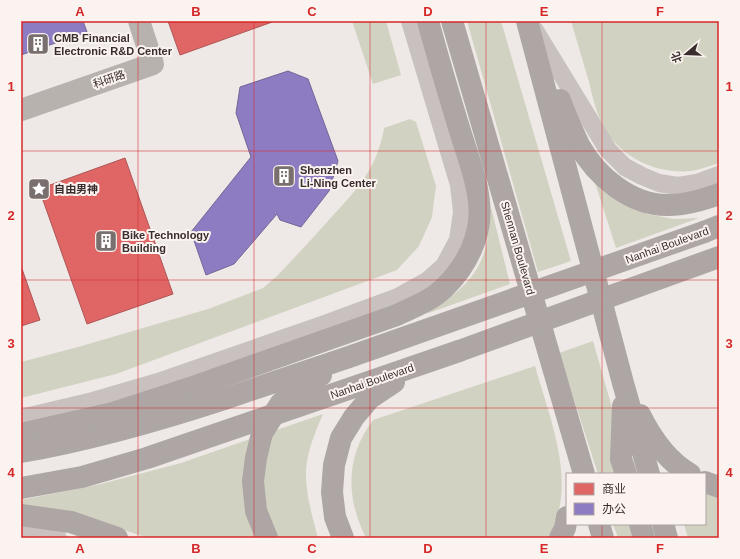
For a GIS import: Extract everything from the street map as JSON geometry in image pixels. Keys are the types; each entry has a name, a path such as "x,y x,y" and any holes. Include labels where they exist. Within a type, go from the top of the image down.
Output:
{"main road":[{"path":"21,434 113,413 190,388 397,315 425,302 444,289 460,270 471,251 479,226 479,202 473,174 428,21"},
{"name":"Shennan Boulevard","path":"452,21 584,473"},
{"path":"528,21 580,146 593,164 607,179 620,190 651,204 684,204 719,194"},
{"path":"528,21 623,383 649,473"},
{"name":"Nanhai Boulevard","path":"21,452 116,432 170,417 349,357 714,230"},
{"name":"Nanhai Boulevard","path":"21,488 82,477 147,458 460,351 719,257"},
{"path":"689,268 719,262"},
{"path":"343,538 335,517 332,492 334,465 341,438 354,416 370,398 398,379 460,351"},
{"path":"267,538 256,511 253,481 256,458 262,433 281,404 301,387 349,357"},
{"path":"623,383 621,459 626,473"},
{"path":"623,383 645,425 663,452 688,473"},
{"path":"569,424 573,462 572,473"},
{"path":"706,482 719,487"},
{"path":"21,515 64,530 118,538"},
{"path":"560,538 566,522"},
{"path":"599,525 603,538"},
{"path":"640,525 644,538"},
{"path":"663,525 667,538"}],"street":[{"name":"科研路","path":"21,110 154,64 139,21"},
{"path":"21,418 93,401 158,382 322,325 398,297 427,281 444,266 458,240 462,212 459,185 410,21"},
{"path":"528,21 608,150 625,167 659,183 678,186 697,183 719,175"},
{"path":"21,529 41,533 64,530"}],"green space":[{"path":"352,21 386,21 401,75 373,84"},
{"path":"467,21 501,21 571,261 538,272"},
{"path":"571,21 719,21 719,163 690,171 665,170 642,163 632,157 613,141 600,119"},
{"path":"410,119 416,122 436,186 432,217 419,246 397,270 116,374 21,398 21,362 208,309 263,288 291,262 364,179 376,156 381,143 384,128"},
{"path":"591,170 620,203 647,214 674,219 699,218 616,248"},
{"path":"491,207 510,284 426,314 454,294 476,271 485,250"},
{"path":"593,341 631,473 598,473 559,353"},
{"path":"535,366 554,430 559,452 561,475 561,496 557,518 548,538 366,538 359,523 355,508 352,493 352,478 353,463 357,448 373,420"},
{"path":"323,414 310,449 306,471 307,490 318,538 148,538 115,527 21,508 21,500 97,485 181,463"},
{"path":"706,490 719,495 719,538 688,538 684,525 706,525"},
{"path":"613,525 645,525 649,538 618,538"}],"building: 商业":[{"path":"168,21 275,21 180,55"},
{"name":"Bike Technology Building","path":"125,158 173,294 87,324 39,189"},
{"path":"21,266 40,320 21,326"}],"building: 办公":[{"name":"CMB Financial Electronic R&D Center","path":"21,21 83,21 87,32 21,55"},
{"name":"Shenzhen Li-Ning Center","path":"288,71 308,79 338,161 329,191 301,227 280,220 277,214 234,264 206,275 191,232 251,157 236,113 240,87"}],"place":[{"name":"CMB Financial Electronic R&D Center","path":"38,44"},
{"name":"Shenzhen Li-Ning Center","path":"284,176"},
{"name":"自由男神","path":"39,189"},
{"name":"Bike Technology Building","path":"106,241"}]}
